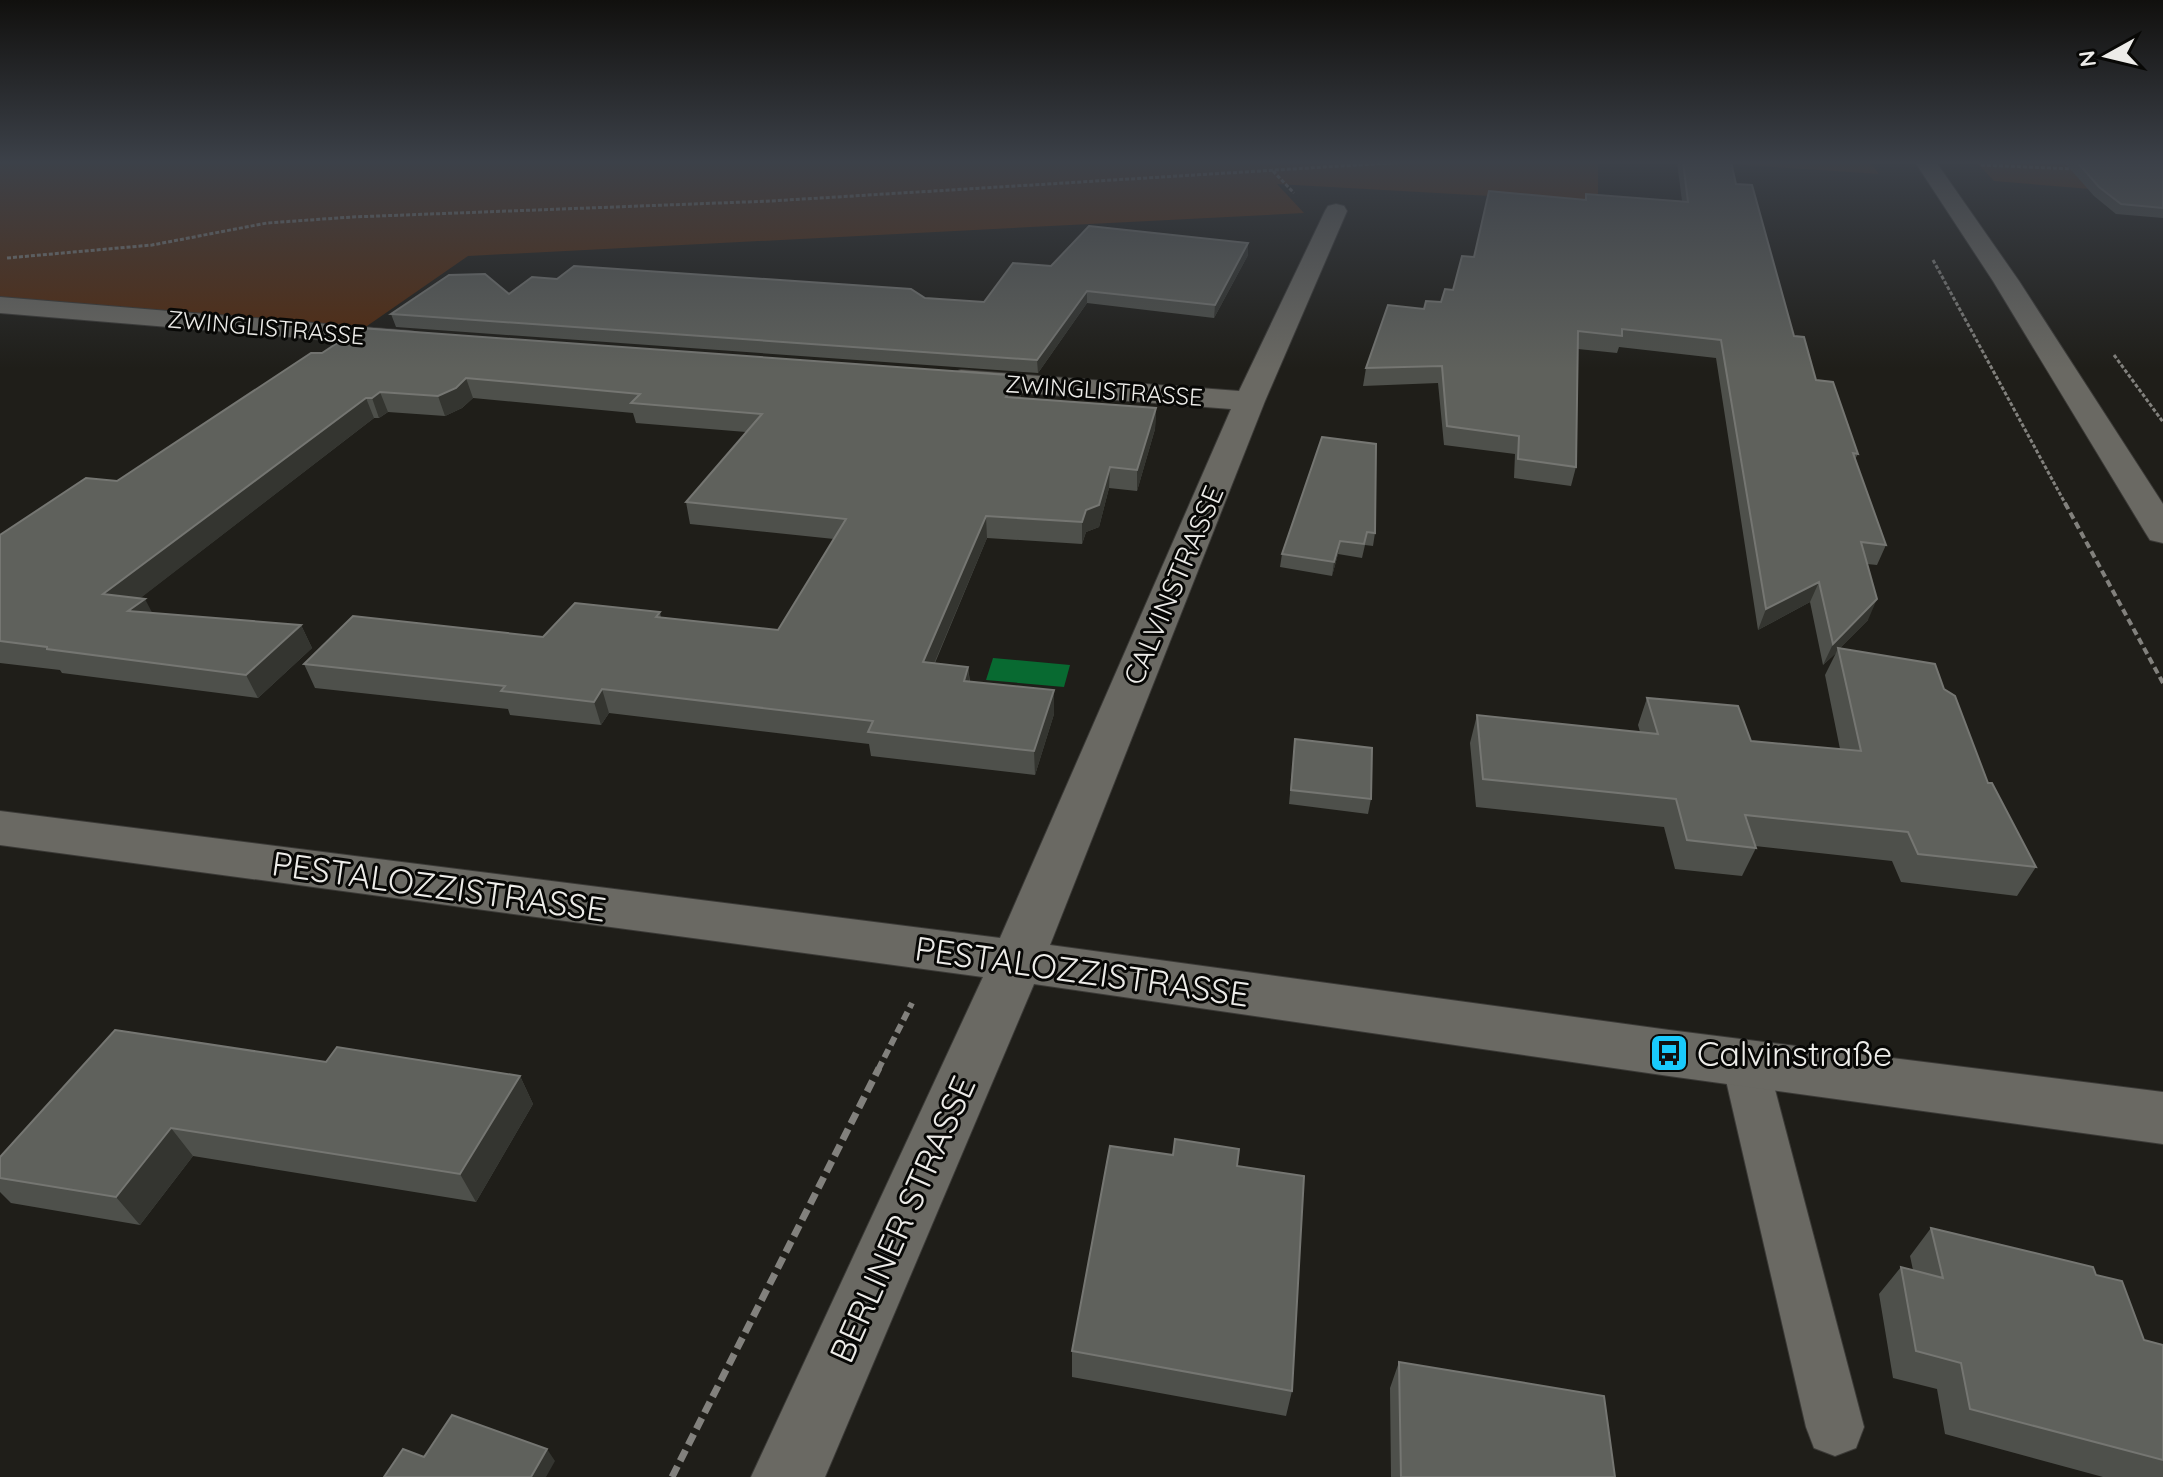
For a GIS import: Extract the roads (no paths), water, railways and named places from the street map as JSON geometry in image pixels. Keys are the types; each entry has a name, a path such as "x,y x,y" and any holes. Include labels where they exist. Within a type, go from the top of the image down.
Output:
{"street":[{"name":"CALVINSTRASSE","path":"1017,961 1250,401 1327,231"},
{"path":"1972,231 2163,532"},
{"name":"ZWINGLISTRASSE","path":"0,305 433,340"},
{"name":"ZWINGLISTRASSE","path":"936,377 1250,401"},
{"name":"PESTALOZZISTRASSE","path":"0,828 1017,961 2163,1118"},
{"name":"BERLINER STRASSE","path":"788,1477 1017,961"}],"lane":[{"path":"1745,1063 1835,1427"}],"place":[{"name":"Calvinstraße","path":"1669,1053"}]}
